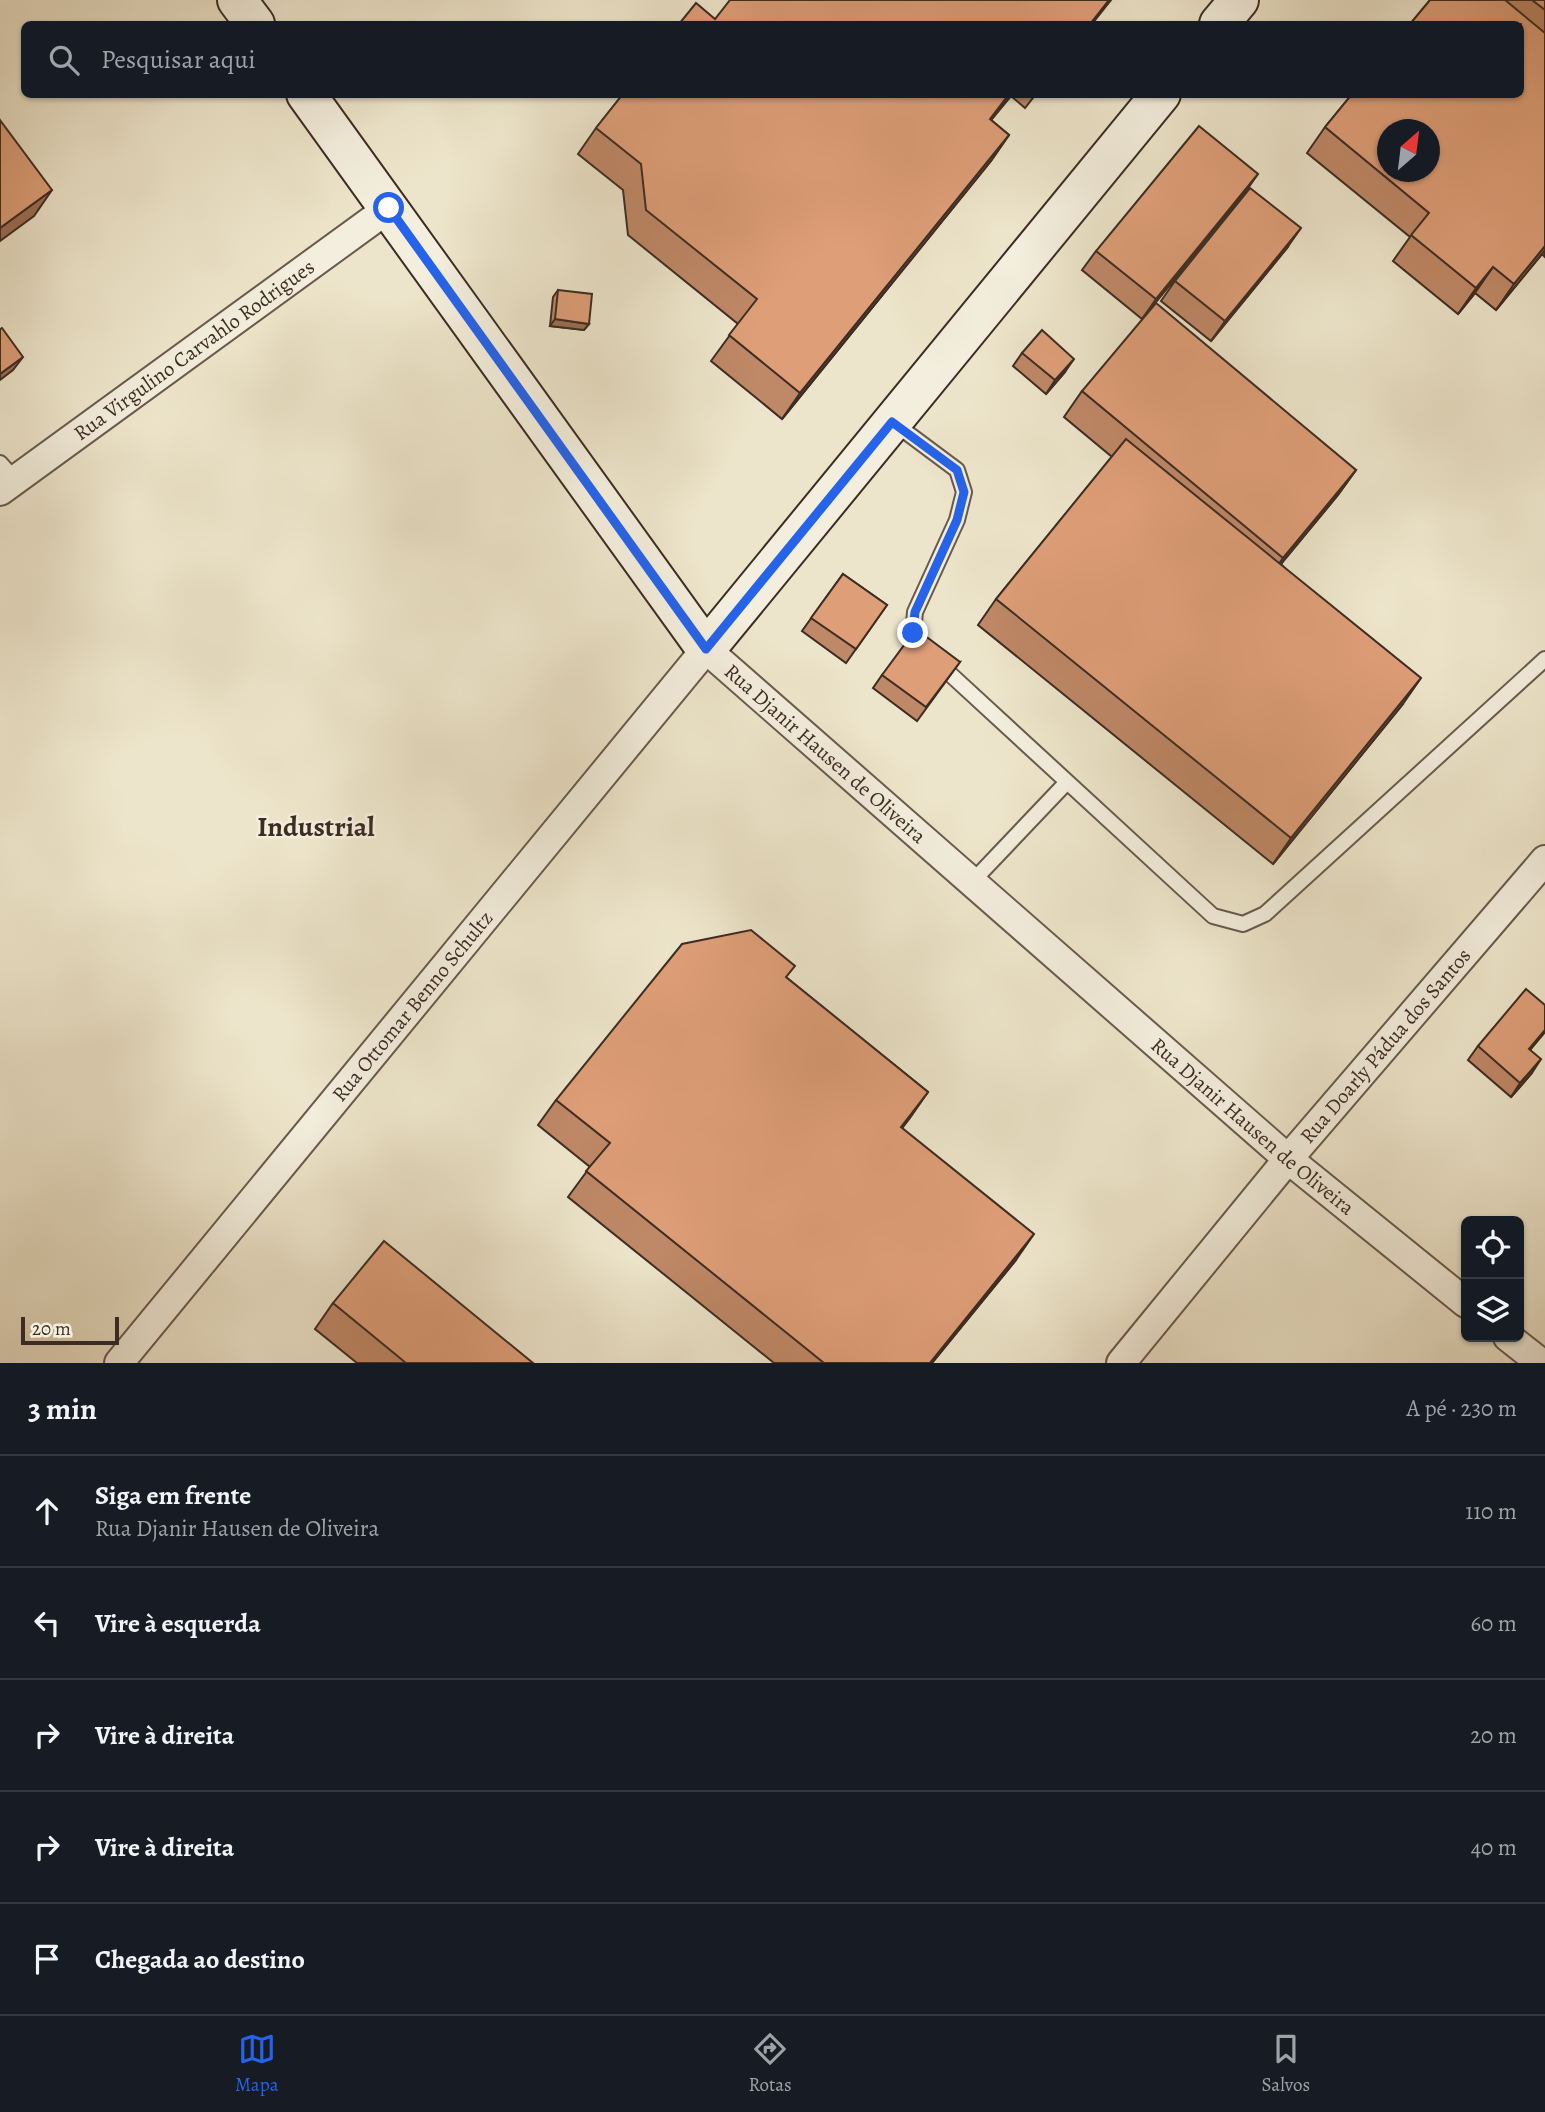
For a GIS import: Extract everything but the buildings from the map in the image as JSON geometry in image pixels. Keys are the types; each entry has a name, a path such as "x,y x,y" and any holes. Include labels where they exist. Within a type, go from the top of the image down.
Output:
{"street":[{"path":"237,0 252,21"},
{"path":"1222,21 1239,0"},
{"name":"Rua Djanir Hausen de Oliveira","path":"309,98 706,649 1288,1159 1461,1299"},
{"path":"706,649 1158,98"},
{"name":"Rua Virgulino Carvahlo Rodrigues","path":"5,478 389,208"},
{"name":"Rua Ottomar Benno Schultz","path":"119,1363 706,649"},
{"name":"Rua Doarly Pádua dos Santos","path":"1121,1363 1288,1159 1545,860"},
{"path":"1514,1342 1541,1363"}],"lane":[{"path":"892,422 957,470 964,492 957,520 915,612 913,633 929,655 1213,916 1244,924 1265,914 1545,659"},
{"path":"972,882 1067,782"}],"district":[{"name":"Industrial","path":"316,827"}],"route":[{"path":"389,208 706,649 892,422 957,470 964,492 957,520 915,612 913,633"}]}
